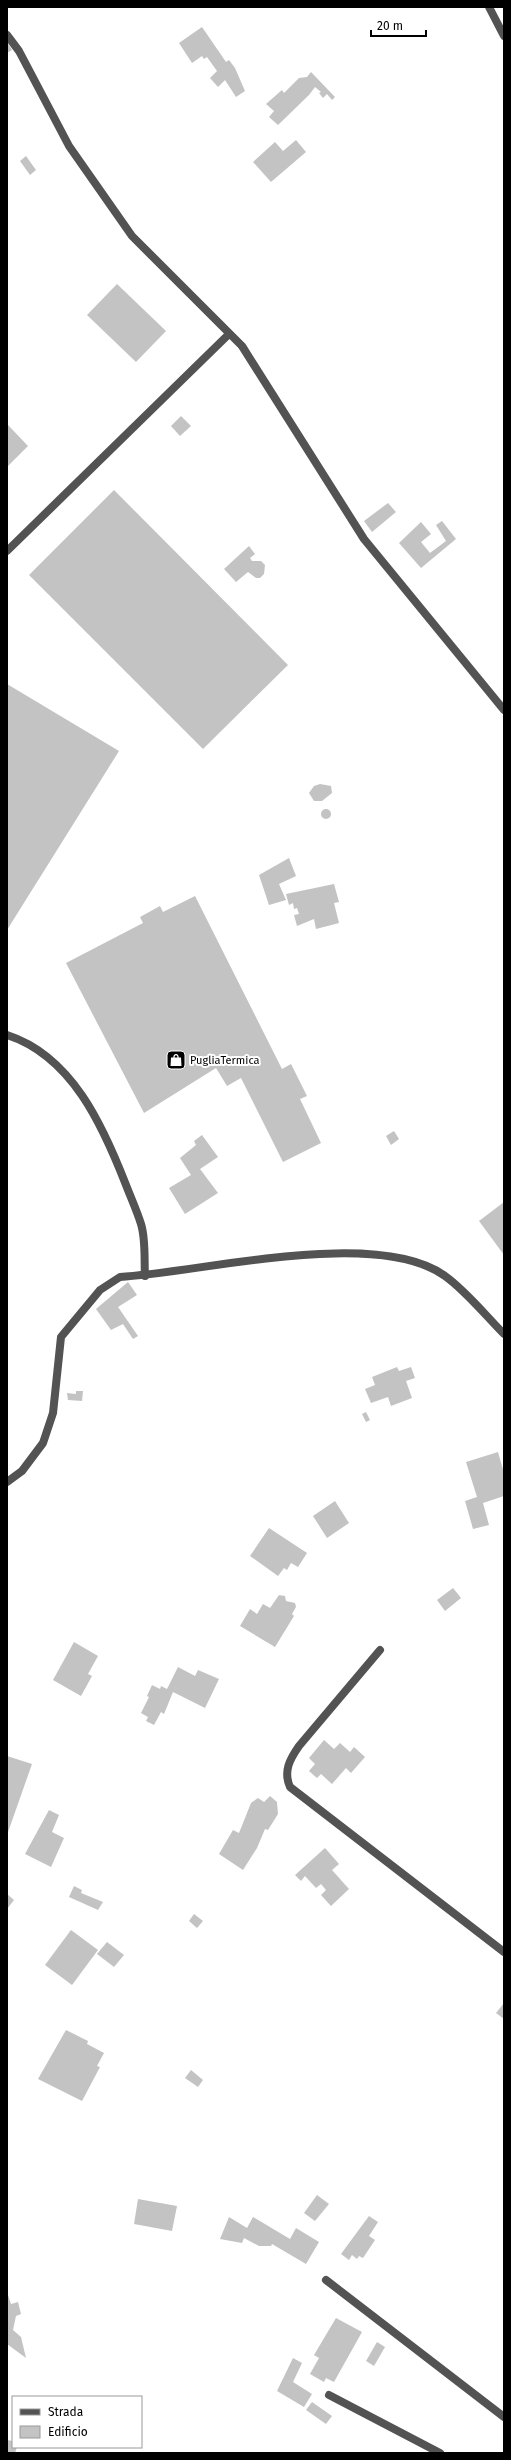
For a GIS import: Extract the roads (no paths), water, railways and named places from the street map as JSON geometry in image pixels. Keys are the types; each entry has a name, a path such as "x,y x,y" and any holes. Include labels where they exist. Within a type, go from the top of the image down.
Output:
{"street":[{"path":"490,7 504,36"},
{"path":"7,35 20,51 69,146 132,236 242,346 364,539 504,710"},
{"path":"7,551 229,334"},
{"path":"7,1035 39,1051 65,1073 88,1103 115,1157 142,1225 145,1276"},
{"path":"7,1482 22,1471 43,1443 53,1413 61,1337 85,1306 104,1286 120,1277 145,1276 308,1255 379,1254 412,1260 445,1276 504,1334"},
{"path":"380,1650 299,1746 288,1763 286,1778 290,1786 504,1952"},
{"path":"326,2280 504,2417"},
{"path":"329,2395 440,2453"}],"place":[{"name":"PugliaTermica","path":"176,1060"}]}
